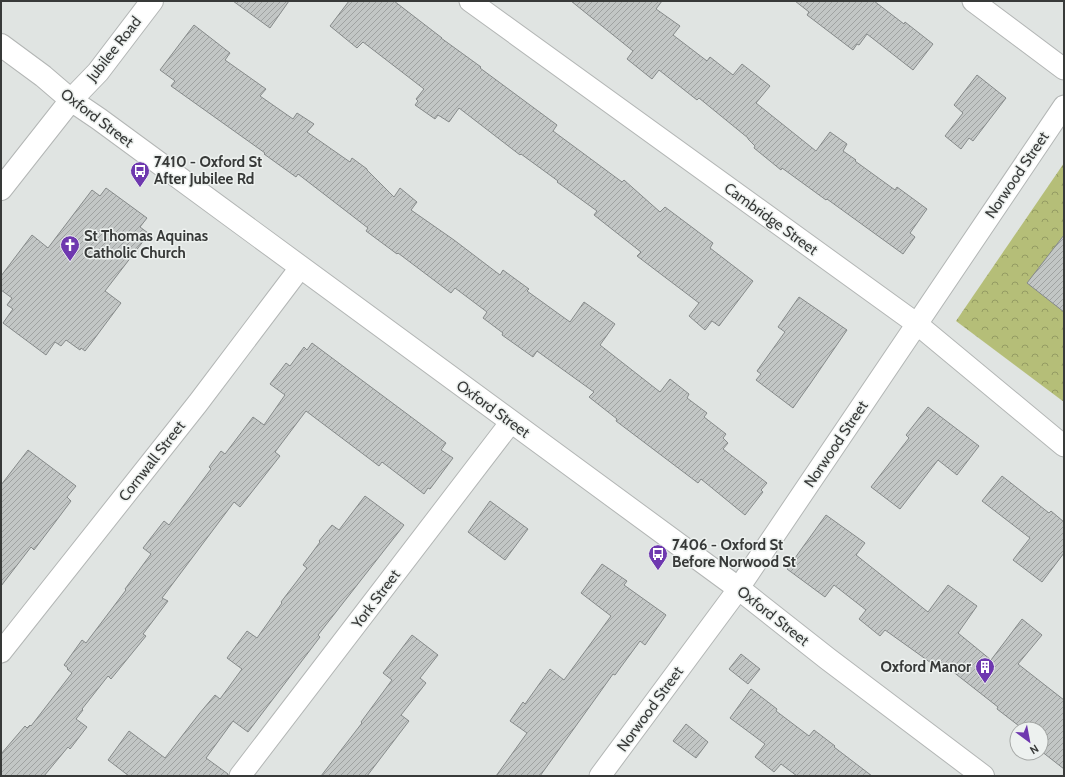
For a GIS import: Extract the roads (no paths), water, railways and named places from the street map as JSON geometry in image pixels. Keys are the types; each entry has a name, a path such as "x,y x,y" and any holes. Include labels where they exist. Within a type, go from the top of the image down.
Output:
{"main road":[{"name":"Jubilee Road","path":"1,189 70,100 98,72 152,1"},
{"name":"Oxford Street","path":"1,45 43,76 70,100 99,119 738,588 828,659 983,776"}],"street":[{"name":"Cambridge Street","path":"470,1 917,324 1064,446"},
{"path":"972,1 1064,69"},
{"name":"Norwood Street","path":"600,776 738,588 1064,106"},
{"name":"Cornwall Street","path":"1,652 198,403 300,268"},
{"name":"York Street","path":"240,776 511,422"}],"place":[{"name":"7410 - Oxford St After Jubilee Rd","path":"140,188"},
{"name":"St Thomas Aquinas Catholic Church","path":"70,262"},
{"name":"7406 - Oxford St Before Norwood St","path":"658,571"},
{"name":"Oxford Manor","path":"985,684"}]}
